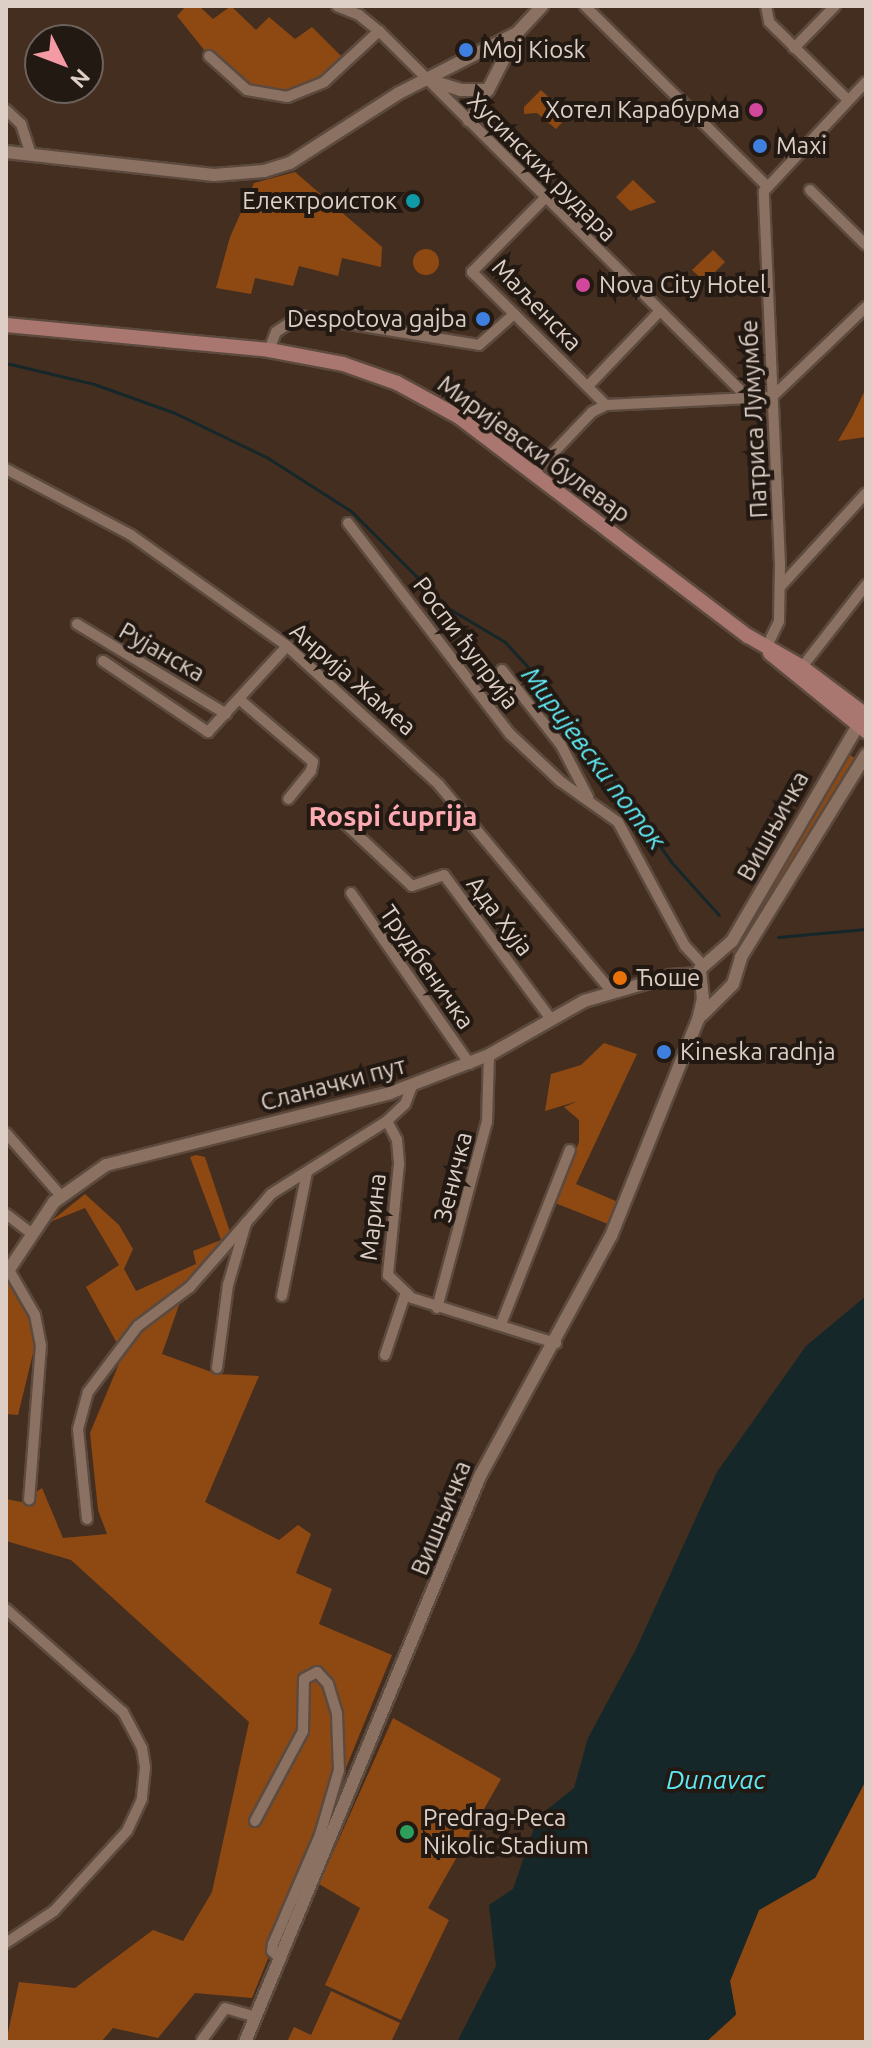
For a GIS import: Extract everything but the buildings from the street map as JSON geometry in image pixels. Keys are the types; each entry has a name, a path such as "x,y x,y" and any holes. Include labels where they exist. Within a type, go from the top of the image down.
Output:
{"main road":[{"name":"Миријевски булевар","path":"6,325 269,350 343,364 397,383 451,412 864,720"},
{"name":"Миријевски булевар","path":"767,649 802,667 864,720"}],"street":[{"path":"337,6 359,15 379,31 425,79 444,92 488,90"},
{"path":"359,15 368,6"},
{"path":"468,121 517,33 542,6"},
{"path":"585,6 766,185 866,82"},
{"path":"766,6 769,22 848,100"},
{"path":"794,48 835,6"},
{"path":"209,56 253,94 287,97 324,82 379,31"},
{"path":"6,152 214,175 264,171 300,157 425,79 517,33"},
{"path":"480,52 495,58 499,68"},
{"path":"460,61 454,75 460,90"},
{"path":"444,92 460,61"},
{"name":"Хусинских рудара","path":"444,92 468,121 748,398"},
{"path":"6,110 21,124 31,155"},
{"name":"Патриса Лумумбе","path":"766,185 780,587 779,621 767,649"},
{"path":"810,190 866,245"},
{"name":"Маљенска","path":"545,198 472,272 606,405"},
{"path":"534,473 592,412 606,405 772,397 866,307"},
{"path":"588,386 659,312"},
{"path":"269,350 276,332 300,316 479,345 514,314"},
{"name":"Анрија Жамеа","path":"6,469 131,535 287,646 439,785 612,992"},
{"path":"780,587 866,493"},
{"name":"Роспи ћуприја","path":"348,523 489,711 560,781 588,797 623,828 701,974"},
{"path":"802,667 866,585"},
{"name":"Рујанска","path":"77,624 226,714"},
{"path":"103,661 201,730 213,730 287,646"},
{"path":"502,670 561,745 588,797"},
{"path":"239,699 313,762 311,771 288,799"},
{"name":"Вишњичка","path":"245,2042 472,1495 611,1236 698,1020 701,974 715,956 728,946 747,917 864,720"},
{"name":"Вишњичка","path":"698,1020 736,974 741,957 866,755"},
{"name":"Ада Хуја","path":"335,814 412,886 444,875 551,1019"},
{"name":"Трудбеничка","path":"351,893 470,1064"},
{"path":"715,956 730,960 736,974"},
{"path":"701,974 715,992 725,991"},
{"name":"Сланачки пут","path":"29,1500 41,1345 32,1307 7,1272 31,1233 61,1196 115,1163 412,1086 470,1064 551,1019 612,992 701,974"},
{"name":"Зеничка","path":"437,1308 485,1130 489,1055"},
{"path":"87,1519 78,1429 88,1392 138,1326 190,1287 271,1194 387,1121 405,1104 412,1086"},
{"name":"Марина","path":"387,1121 397,1140 399,1164 385,1268 405,1295"},
{"path":"6,1133 61,1196"},
{"path":"501,1324 570,1150"},
{"path":"282,1296 307,1172"},
{"path":"6,1214 31,1233"},
{"path":"217,1368 228,1285 246,1223"},
{"path":"385,1355 405,1295 437,1308 501,1324 556,1343"},
{"path":"6,1609 123,1712 142,1748 145,1768 142,1799 127,1831 47,1917 6,1943"},
{"path":"255,1821 303,1731 304,1679 317,1672 325,1679 337,1714 339,1770 320,1835 273,1944 272,1951 281,1959"},
{"path":"202,2040 225,2008 256,2017"}],"shaded area":[{"path":"186,6 199,6 213,19 231,6 256,30 269,17 295,39 312,27 347,62 315,87 261,96 209,56 177,16"},
{"path":"541,90 568,116 556,129 537,113 524,114 524,107"},
{"path":"295,172 382,247 381,267 342,258 338,276 299,266 293,286 255,278 251,294 216,288 230,237 254,183"},
{"path":"633,180 656,202 630,211 616,197"},
{"path":"426,249 435,253 439,262 435,271 426,275 417,271 413,262 417,253"},
{"path":"713,250 725,262 705,282 692,270"},
{"path":"866,388 866,437 838,441 853,415"},
{"path":"848,754 855,758 735,954 732,952"},
{"path":"604,1043 637,1054 576,1184 618,1202 608,1224 555,1203 579,1142 579,1120 564,1107 578,1101 545,1111 551,1074 581,1065"},
{"path":"190,1157 205,1157 231,1235 186,1285 162,1354 217,1374 259,1376 205,1502 279,1540 298,1525 311,1534 296,1573 332,1589 319,1624 392,1655 252,1998 195,1993 158,2038 113,2028 101,2042 6,2042 19,1982 75,1988 153,1930 183,1941 212,1892 249,1722 71,1560 6,1541 6,1499 21,1502 42,1488 63,1538 107,1534 98,1510 90,1433 123,1354 86,1287 119,1265 85,1208 50,1222 85,1194 119,1225 133,1249 124,1269 136,1291 196,1264 193,1251 221,1240"},
{"path":"13,1274 39,1329 18,1415 6,1414 6,1283"},
{"name":"Predrag-Peca Nikolic Stadium","path":"393,1718 501,1779 428,1908 449,1920 401,2020 325,1985 360,1908 319,1884"},
{"path":"866,1780 866,2042 706,2042 736,2015 730,1981 759,1910 815,1878"},
{"path":"331,1991 400,2023 391,2042 287,2042 294,2027 311,2035"}],"water":[{"name":"Dunavac","path":"866,1296 866,1780 815,1878 759,1910 730,1981 736,2014 706,2042 457,2042 496,1966 489,1905 513,1889 538,1817 574,1788 588,1738 636,1649 717,1472 806,1346"}],"waterway":[{"name":"Миријевски поток","path":"6,363 94,384 175,413 268,458 351,511 448,608 505,642 551,692 672,863 719,915"},
{"name":"Миријевски поток","path":"778,937 866,929"}],"place":[{"name":"Moj Kiosk","path":"466,50"},
{"name":"Хотел Карабурма","path":"756,110"},
{"name":"Maxi","path":"760,146"},
{"name":"Електроисток","path":"413,201"},
{"name":"Nova City Hotel","path":"583,285"},
{"name":"Despotova gajba","path":"483,319"},
{"name":"Ћоше","path":"620,978"},
{"name":"Kineska radnja","path":"664,1052"},
{"name":"Predrag-Peca Nikolic Stadium","path":"407,1832"}],"district":[{"name":"Rospi ćuprija","path":"393,816"}]}
